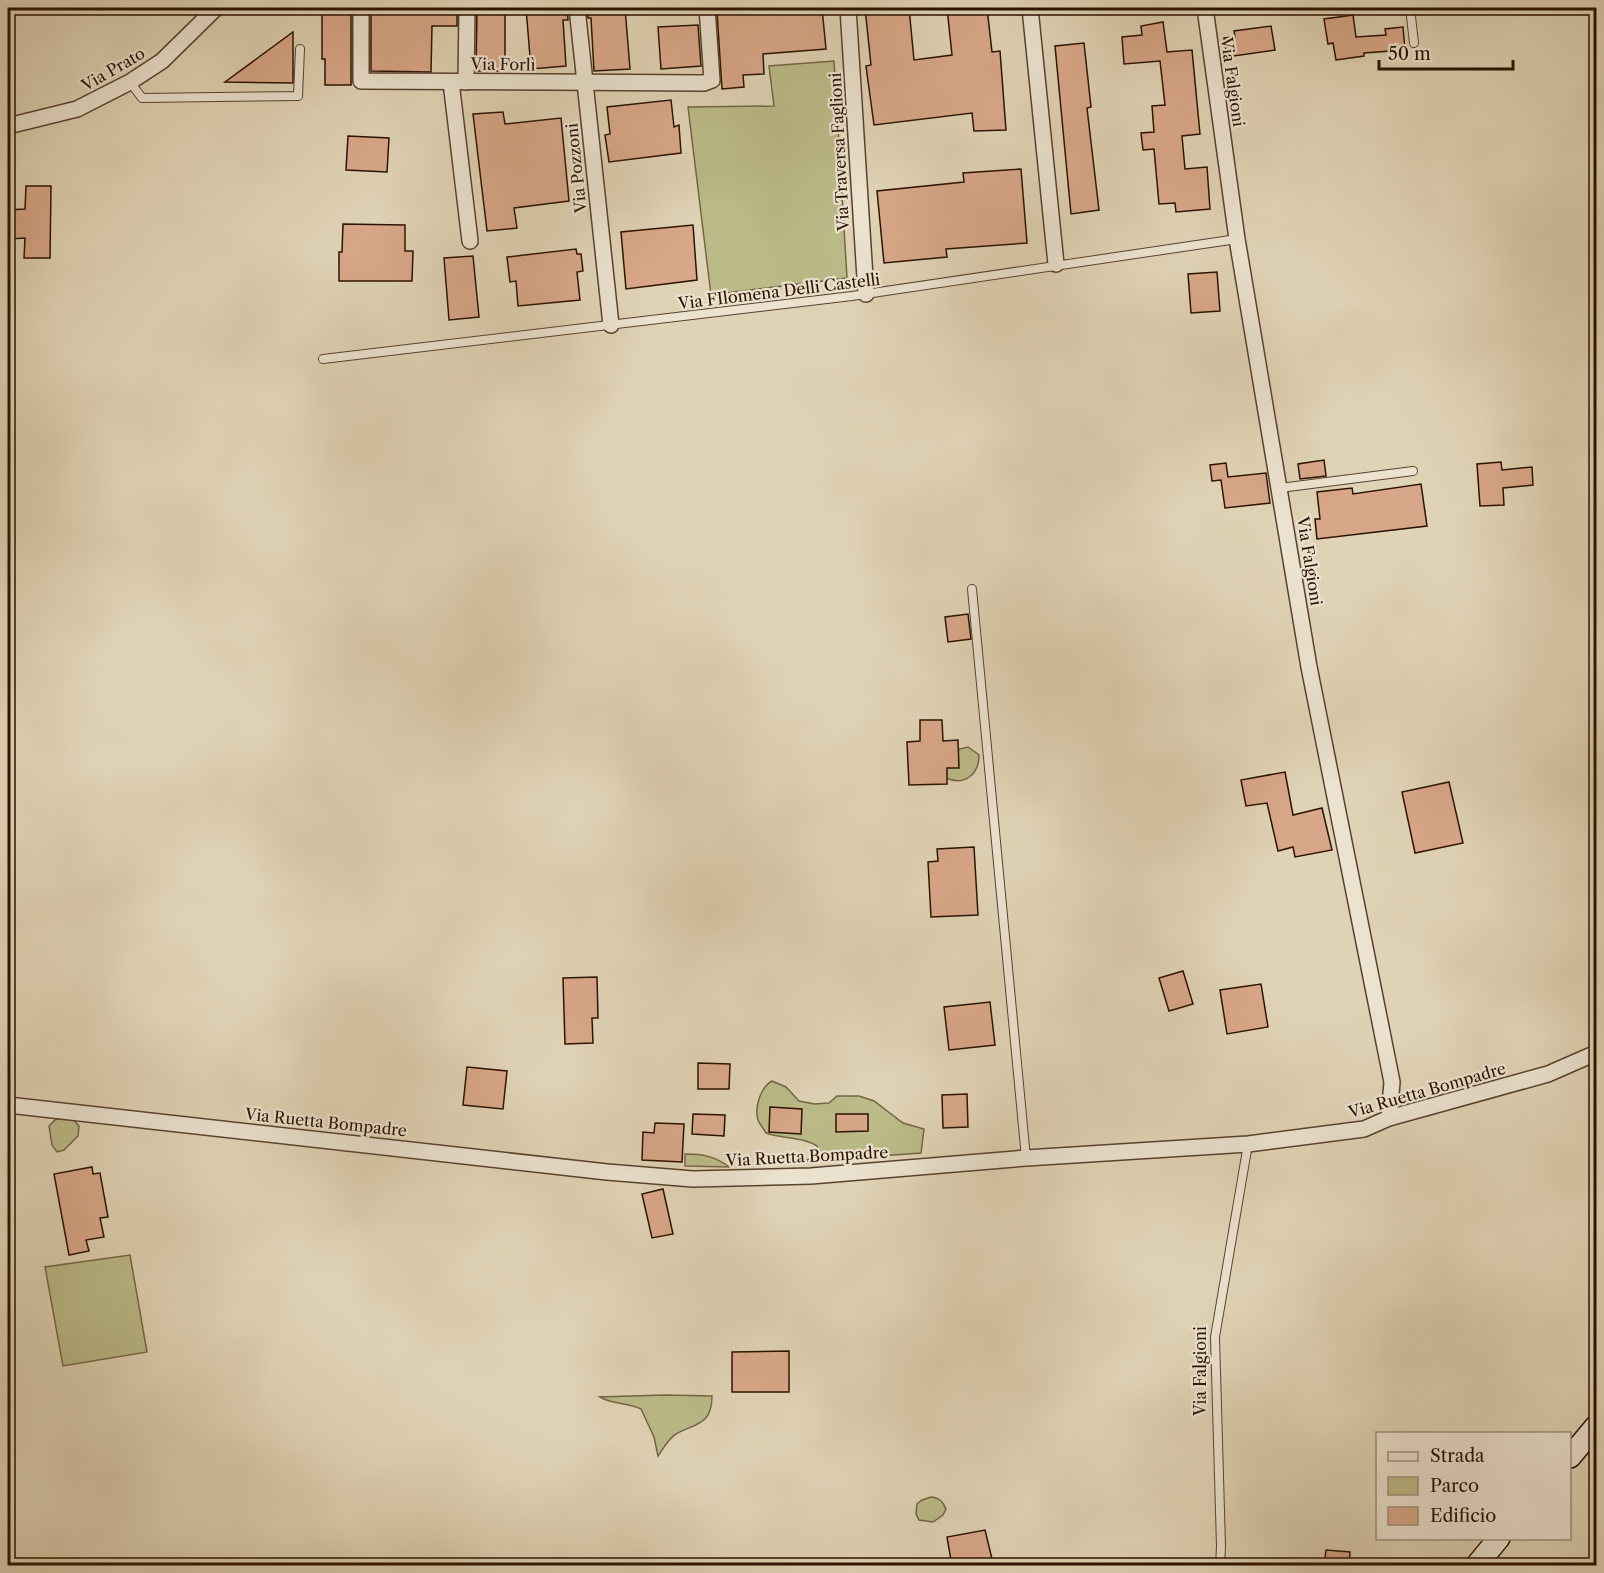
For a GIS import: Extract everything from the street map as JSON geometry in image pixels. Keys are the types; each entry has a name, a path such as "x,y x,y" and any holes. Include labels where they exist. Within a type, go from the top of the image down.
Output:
{"street":[{"name":"Via Prato","path":"8,126 77,109 130,82 162,61 216,8"},
{"name":"Via Forlì","path":"362,8 361,81 584,83 704,83 712,80 708,8"},
{"path":"467,8 459,82 470,241"},
{"name":"Via Pozzoni","path":"577,8 611,326"},
{"name":"Via Traversa Faglioni","path":"848,8 866,294"},
{"path":"1030,8 1056,264"},
{"name":"Via Falgioni","path":"1205,8 1237,239 1309,667 1392,1082 1389,1118"},
{"name":"Via Ruetta Bompadre","path":"8,1105 608,1172 693,1179 811,1176 1026,1158 1248,1144 1364,1130 1389,1118 1548,1074 1596,1053"},
{"path":"1571,1455 1596,1426"},
{"path":"1476,1566 1498,1540"}],"lane":[{"path":"1410,8 1414,43"},
{"path":"130,82 142,98 298,96 300,49"},
{"name":"Via FIlomena Delli Castelli","path":"322,359 866,294 1056,264 1237,239"},
{"path":"1280,488 1413,471"},
{"path":"972,589 1026,1158"},
{"name":"Via Falgioni","path":"1220,1566 1215,1337 1248,1144"}],"green space":[{"path":"834,61 847,278 711,295 688,107 774,106 769,66"},
{"path":"968,747 979,755 973,773 959,781 946,778 943,759"},
{"path":"772,1081 786,1087 799,1101 815,1104 829,1103 837,1096 859,1096 874,1101 903,1123 924,1129 921,1153 797,1162 815,1158 818,1152 817,1146 806,1141 766,1133 758,1120 759,1098"},
{"path":"62,1117 72,1118 79,1126 78,1136 64,1150 57,1152 52,1145 49,1126"},
{"path":"685,1154 708,1156 729,1167 685,1166"},
{"path":"130,1255 147,1352 63,1366 45,1267"},
{"path":"712,1396 706,1418 673,1436 658,1456 654,1437 641,1409 600,1397"},
{"path":"931,1497 939,1499 944,1504 946,1509 943,1515 933,1522 919,1520 916,1514 917,1504"}],"building":[{"path":"322,8 351,8 351,85 325,85 325,59 322,59"},
{"path":"371,8 457,8 457,26 432,26 431,72 371,71"},
{"path":"477,8 505,8 505,71 476,71"},
{"path":"526,8 567,8 568,20 563,20 566,66 531,69"},
{"path":"587,8 625,8 630,69 594,71 591,18 588,18"},
{"path":"722,8 754,8 754,13 822,8 826,49 763,54 764,74 743,75 744,87 722,89 717,12 723,12"},
{"path":"865,8 909,8 914,60 952,55 947,8 987,8 992,52 1000,51 1006,130 974,131 972,113 874,125 866,66 871,65"},
{"path":"1353,15 1356,37 1386,35 1385,29 1403,27 1405,50 1364,53 1364,56 1336,60 1333,43 1328,44 1324,19"},
{"path":"1163,22 1167,52 1192,50 1200,134 1182,136 1185,169 1207,167 1210,209 1176,212 1175,203 1159,204 1154,149 1143,150 1141,133 1154,132 1152,106 1165,105 1160,61 1124,64 1122,37 1142,35 1141,26"},
{"path":"698,25 701,66 661,69 658,27"},
{"path":"1271,26 1275,50 1227,57 1224,38 1235,37 1234,31"},
{"path":"293,32 293,83 225,82"},
{"path":"1084,43 1091,107 1087,108 1099,210 1071,214 1055,46"},
{"path":"671,100 674,127 679,125 681,153 609,162 605,135 610,134 607,107"},
{"path":"503,112 505,124 561,118 569,201 514,208 517,228 487,231 473,114"},
{"path":"348,136 389,138 387,172 346,170"},
{"path":"1021,169 1027,243 946,249 947,257 884,263 877,191 964,182 963,173"},
{"path":"26,186 51,186 50,258 24,258 25,238 8,239 8,210 25,209"},
{"path":"343,224 405,225 405,251 413,251 412,281 339,281 339,252 342,252"},
{"path":"693,225 697,280 626,289 621,232"},
{"path":"576,249 577,254 581,254 583,271 577,272 580,300 518,306 516,281 510,282 507,257"},
{"path":"473,256 479,317 449,320 444,258"},
{"path":"1217,272 1220,311 1191,313 1188,274"},
{"path":"1324,460 1326,476 1300,479 1298,464"},
{"path":"1501,462 1502,470 1532,467 1533,485 1503,488 1504,505 1480,506 1477,464"},
{"path":"1226,463 1228,477 1266,473 1270,503 1225,508 1221,480 1212,481 1210,465"},
{"path":"1421,484 1427,526 1317,539 1315,519 1320,519 1317,492 1352,488 1353,494"},
{"path":"968,614 971,639 948,642 945,617"},
{"path":"920,720 942,720 943,741 958,740 959,768 947,768 947,784 909,785 907,742 920,741"},
{"path":"1285,772 1293,815 1322,808 1332,850 1295,857 1293,847 1278,851 1267,803 1246,806 1241,780"},
{"path":"1449,782 1463,843 1415,853 1402,792"},
{"path":"974,847 978,915 931,917 928,862 938,861 937,849"},
{"path":"1183,971 1193,1004 1169,1011 1159,978"},
{"path":"597,977 598,1018 592,1018 593,1043 565,1044 563,978"},
{"path":"1261,984 1268,1027 1227,1034 1220,990"},
{"path":"990,1002 995,1045 949,1050 944,1007"},
{"path":"698,1063 730,1064 729,1089 698,1089"},
{"path":"467,1067 507,1071 503,1109 463,1105"},
{"path":"967,1094 968,1127 943,1128 942,1095"},
{"path":"770,1107 802,1109 801,1134 769,1132"},
{"path":"693,1114 725,1115 724,1136 692,1134"},
{"path":"836,1114 868,1114 868,1131 836,1132"},
{"path":"655,1123 684,1124 682,1162 642,1160 643,1132 654,1133"},
{"path":"92,1167 93,1174 100,1173 108,1217 100,1218 104,1237 86,1240 89,1251 69,1255 54,1174"},
{"path":"663,1189 673,1234 652,1238 642,1194"},
{"path":"789,1351 789,1392 732,1392 732,1352"},
{"path":"985,1530 993,1563 987,1566 952,1566 947,1537"},
{"path":"1326,1550 1350,1552 1349,1566 1324,1566"}]}
